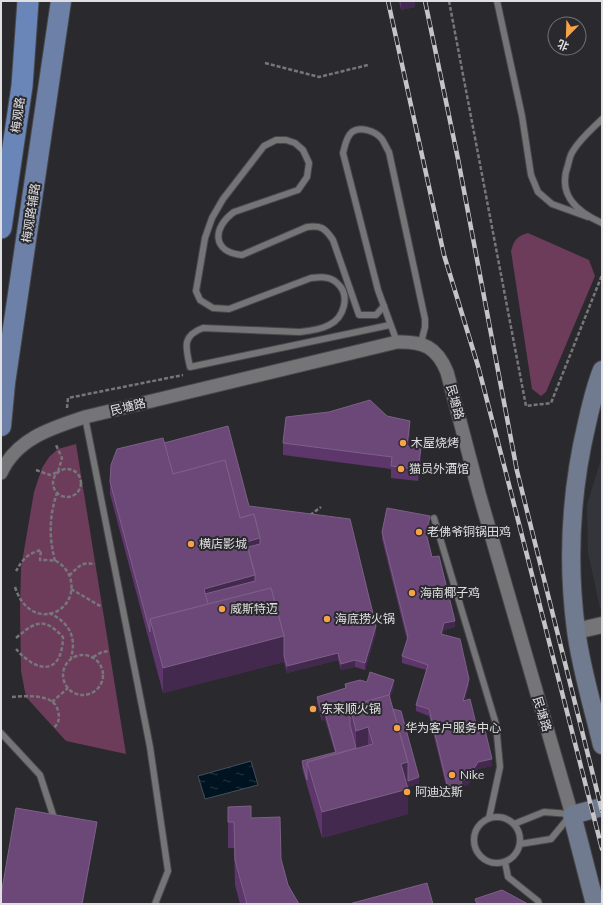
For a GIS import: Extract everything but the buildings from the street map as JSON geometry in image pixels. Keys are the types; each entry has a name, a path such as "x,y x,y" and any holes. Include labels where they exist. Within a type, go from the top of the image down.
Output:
{"highway":[{"name":"梅观路","path":"1,228 22,86 28,1"}],"main road":[{"name":"梅观路辅路","path":"1,426 5,383 61,1"},
{"path":"602,372 581,448 571,527 571,580 576,631 602,745"},
{"path":"572,815 602,807"},
{"name":"民塘路","path":"572,815 596,904"}],"street":[{"name":"民塘路","path":"1,474 4,465 18,448 38,434 85,417 397,342 421,343 438,355 447,372 479,493 572,815"},
{"path":"576,631 602,625"}],"lane":[{"path":"496,1 522,116 531,175 538,192 552,204 602,223"},
{"path":"588,217 577,209 566,192 565,174 572,151 602,119"},
{"path":"397,342 384,306 343,153 346,141 352,132 363,129 373,132 381,138 389,152 425,318 425,327 421,343"},
{"path":"384,306 376,315 358,315 333,240 326,229 318,225 307,227 242,255 231,254 221,246 218,238 220,228 225,219 234,212 298,190 308,177 309,163 303,150 295,143 286,140 276,140 264,146 223,199 212,218 205,238 196,291 200,300 213,308 229,309 311,278 325,277 337,283 344,293 344,304 340,316 330,325 314,330 299,332 203,328 192,332 187,340 186,349 190,367 390,325"},
{"path":"85,417 150,747 167,863 168,871 155,904"},
{"path":"434,518 496,724 500,767 489,818"},
{"path":"1,732 40,775 54,818"},
{"path":"514,824 544,812 572,815"},
{"path":"520,844 551,840 572,815"},
{"path":"489,818 505,818 514,824 520,836 520,844 512,858 505,862 497,863 483,859 474,848 474,833 482,821 489,818"},
{"path":"505,862 508,877 538,900 539,904"}],"path":[{"path":"449,1 526,406 551,403 602,275"},
{"path":"265,63 319,77 368,65"},
{"path":"66,413 68,398 182,376 190,367"},
{"path":"36,470 50,476 58,472 66,468 76,470 82,483 79,492 71,497 61,496 54,489 53,480 58,472 62,458 56,445"},
{"path":"55,561 50,526 57,493"},
{"path":"308,517 321,507"},
{"path":"16,571 22,560 29,553 41,550 40,560 55,561 63,567 69,576 71,589 68,601 62,607 49,614"},
{"path":"69,576 78,567 85,563 95,564"},
{"path":"16,587 19,598 30,611 38,614 49,614 58,617 69,628 74,640 70,659 63,670 64,682 68,688 73,692 86,695 98,689 102,683 103,669 100,663 93,657 82,654 70,659"},
{"path":"71,589 102,607"},
{"path":"16,638 27,628 40,623 53,626 63,637 63,651 59,659 54,664 41,667 26,661 16,649"},
{"path":"93,657 102,652 109,651"},
{"path":"52,702 68,688"},
{"path":"12,696 43,697 52,702 58,708 60,717 54,728"}],"shaded area":[{"path":"528,233 589,260 595,276 546,392 541,396 532,389 511,251 516,239"},
{"path":"76,444 126,754 66,741 26,697 21,671 21,568 34,492 42,468 49,457 58,449"},
{"path":"602,456 602,607 600,608 588,553 587,505"}],"water":[{"path":"251,761 258,785 205,799 198,776"}],"railway":[{"path":"388,1 444,255 478,366 602,849"},
{"path":"425,1 458,159 517,471 602,811"}],"place":[{"name":"木屋烧烤","path":"403,443"},
{"name":"猫员外酒馆","path":"401,469"},
{"name":"老佛爷铜锅田鸡","path":"419,532"},
{"name":"横店影城","path":"191,544"},
{"name":"海南椰子鸡","path":"412,593"},
{"name":"威斯特迈","path":"222,609"},
{"name":"海底捞火锅","path":"327,619"},
{"name":"东来顺火锅","path":"313,709"},
{"name":"华为客户服务中心","path":"397,728"},
{"name":"Nike","path":"452,775"},
{"name":"阿迪达斯","path":"407,792"}]}
